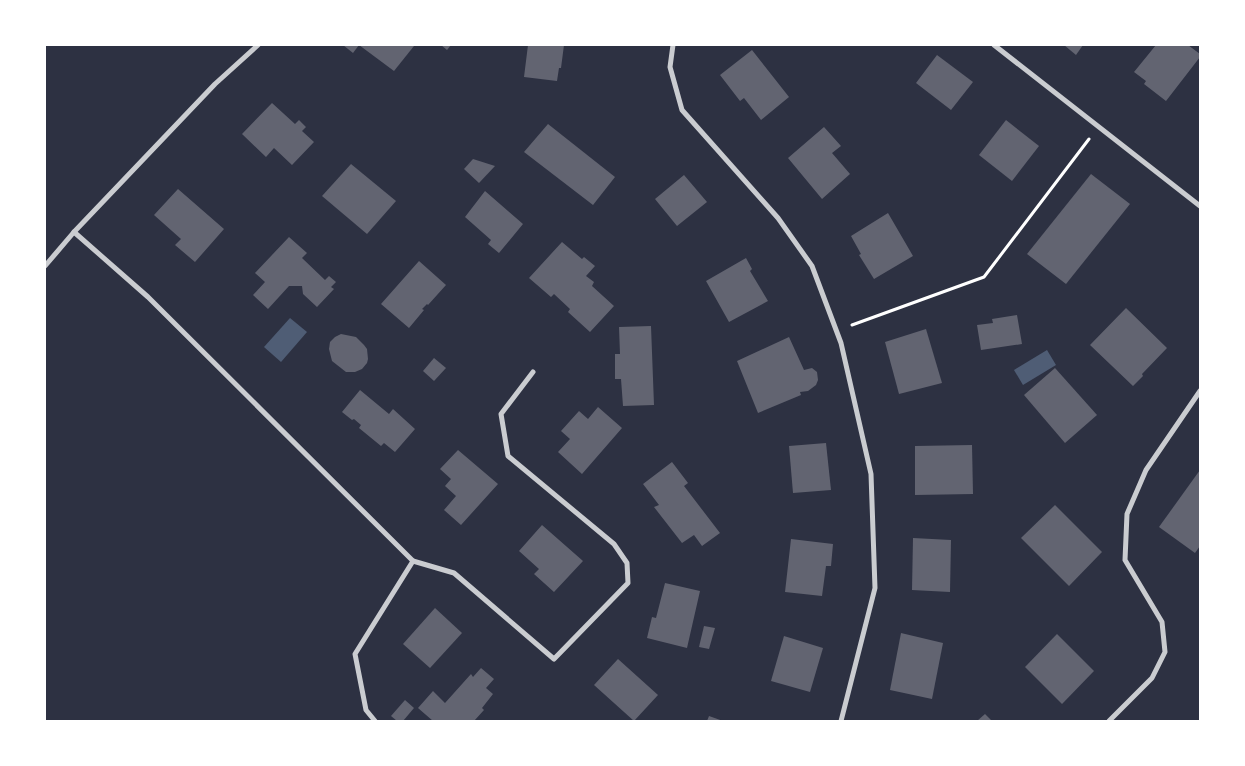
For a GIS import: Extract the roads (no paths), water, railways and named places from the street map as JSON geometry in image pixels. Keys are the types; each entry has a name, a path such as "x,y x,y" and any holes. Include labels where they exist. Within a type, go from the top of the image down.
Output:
{"street":[{"path":"45,266 74,232 215,84 258,45"},
{"path":"673,45 670,67 682,110 778,218 812,266 841,343 871,474 875,588 841,721"},
{"path":"994,45 1200,206"},
{"path":"74,232 148,298 413,560 454,573 554,659 628,583 627,563 614,544 508,456 501,414 534,372"},
{"path":"1108,721 1152,678 1165,652 1162,622 1125,560 1127,514 1146,470 1200,391"},
{"path":"375,721 366,710 355,654 413,560"}],"water":[{"path":"290,318 307,332 281,362 264,347"},
{"path":"1047,350 1056,365 1023,385 1014,370"}]}
